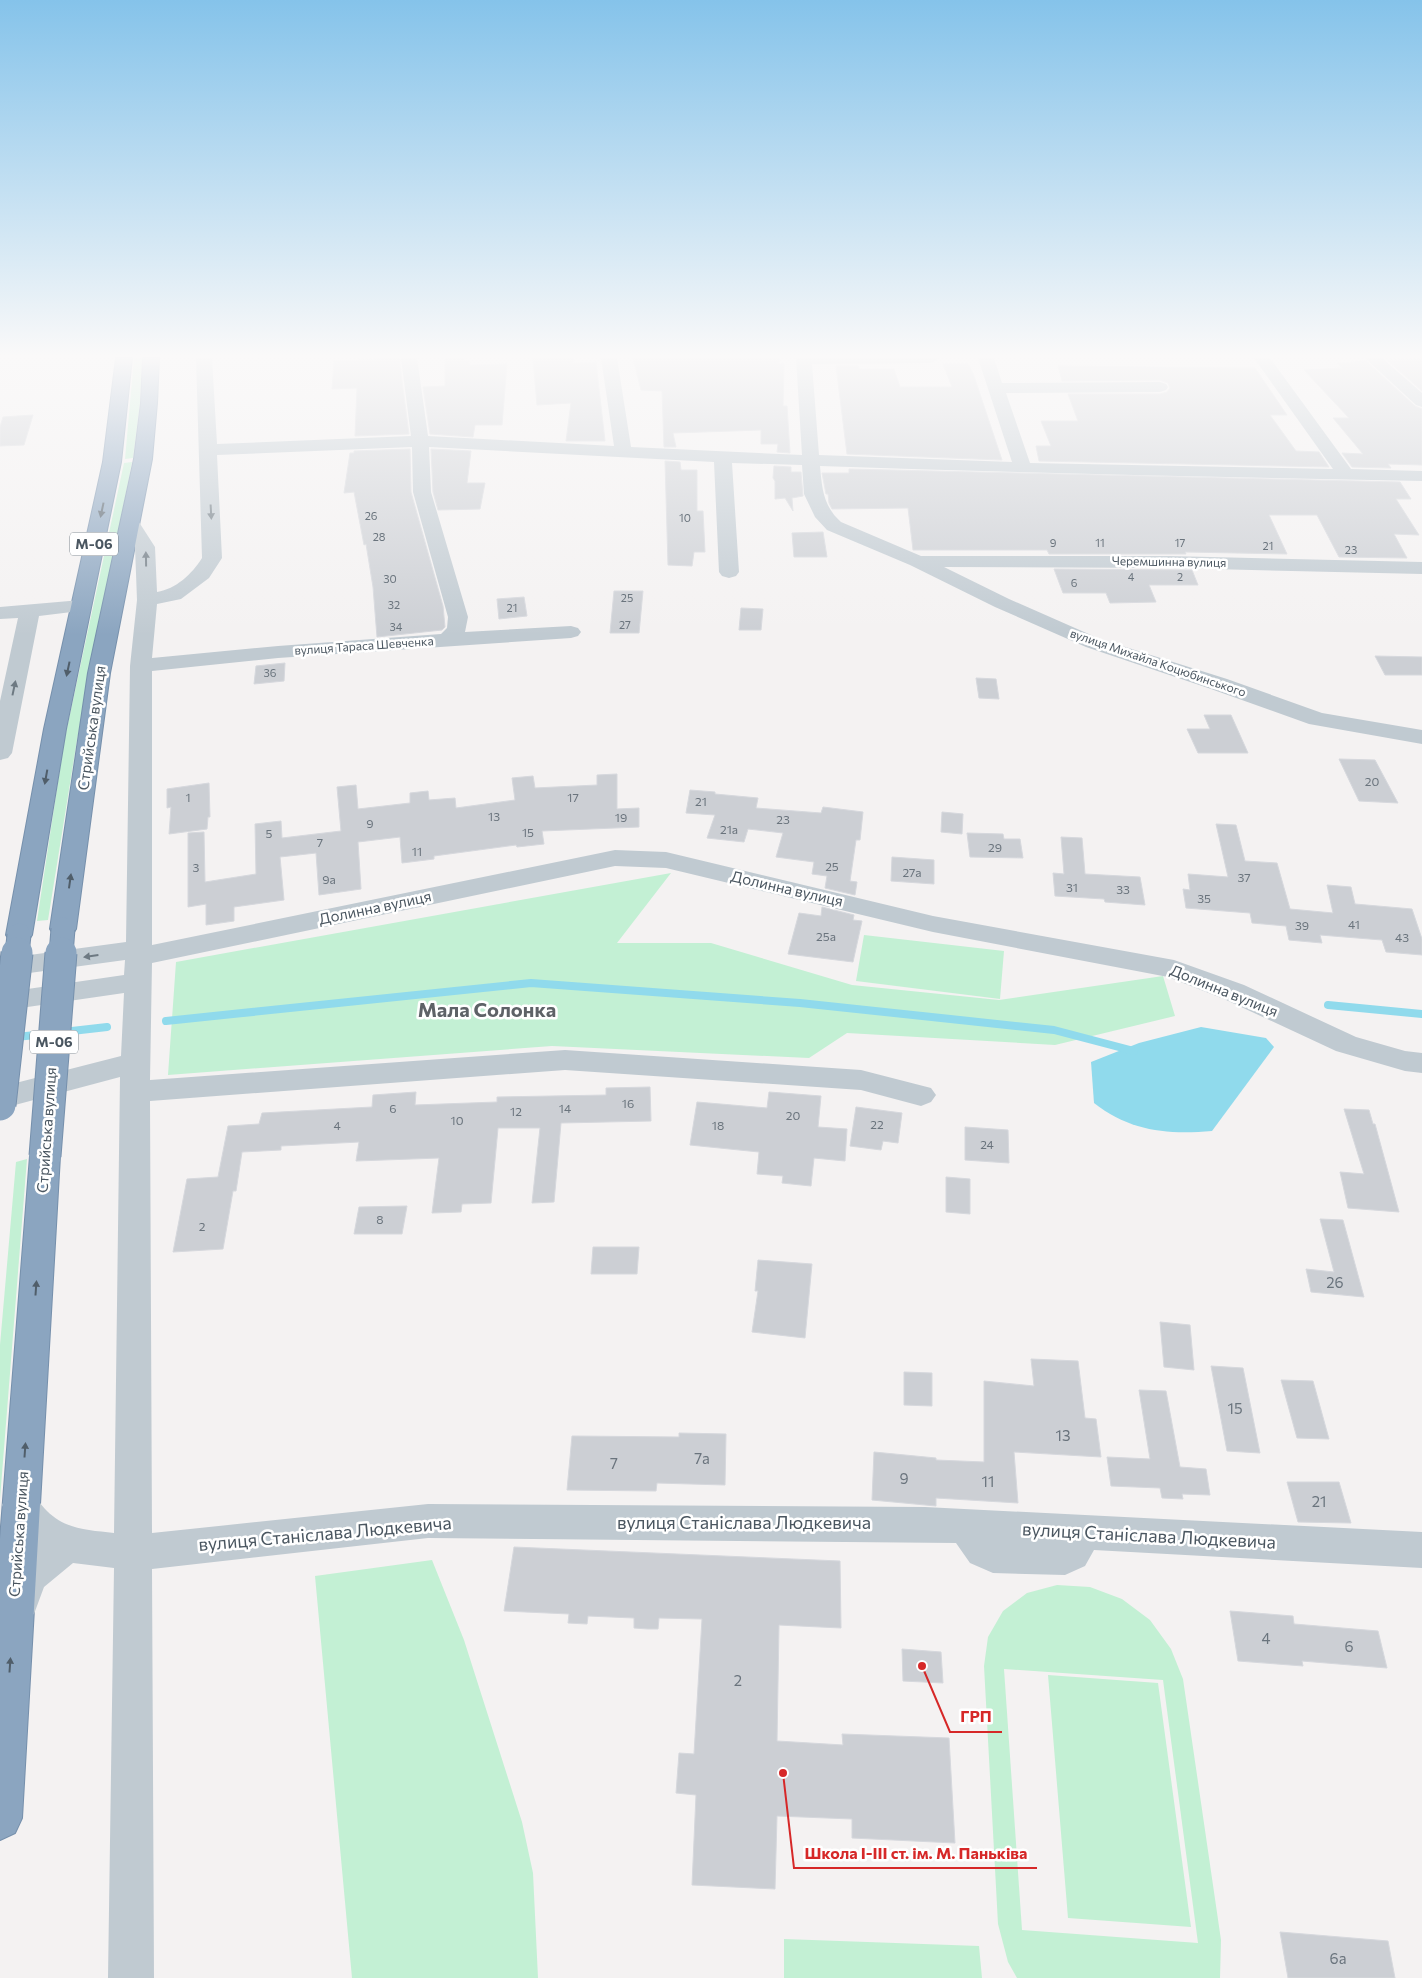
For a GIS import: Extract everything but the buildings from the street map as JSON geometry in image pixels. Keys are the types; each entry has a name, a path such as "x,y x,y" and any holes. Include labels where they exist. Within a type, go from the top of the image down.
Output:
{"highway":[{"name":"М-06","path":"0,1105 19,935 55,729 113,450"},
{"name":"Стрийська вулиця","path":"0,1818 45,1156 63,929 99,673 144,450"}],"street":[{"path":"147,600 174,595 202,574 212,558 208,450"},
{"name":"вулиця Тараса Шевченка","path":"140,666 278,652 448,639 457,629 458,617 422,492 420,450"},
{"path":"628,450 1023,468 1347,476 1422,476"},
{"name":"вулиця Михайла Коцюбинського","path":"810,450 813,494 824,517 834,526 917,561 1002,603 1092,643 1316,719 1422,737"},
{"path":"1017,450 1023,468"},
{"path":"1328,450 1347,476"},
{"path":"723,456 729,572"},
{"path":"130,523 145,547 147,600 140,666 138,963 135,1077 131,1978"},
{"name":"Черемшинна вулиця","path":"917,561 1170,562 1422,568"},
{"path":"0,613 81,606"},
{"path":"0,753 30,611"},
{"path":"448,639 571,632"},
{"name":"Долинна вулиця","path":"138,963 615,858 666,860 933,924 1174,969 1234,992 1346,1044 1406,1061 1422,1062"},
{"path":"0,968 138,963"},
{"path":"0,1002 138,963"},
{"path":"0,1098 135,1077 565,1060 861,1080 921,1095"},
{"name":"вулиця Станіслава Людкевича","path":"21,1505 34,1524 52,1538 68,1545 132,1553 434,1529 924,1524 966,1526 983,1551 993,1554 1065,1557 1072,1553 1084,1533 1422,1550"},
{"path":"13,1619 29,1576 50,1557 68,1545"}],"green space":[{"path":"126,450 134,450 133,458 125,459"},
{"path":"132,462 77,740 48,920 37,921 64,742 124,463"},
{"path":"671,873 617,943 711,943 852,985 999,1000 1163,976 1175,1016 1055,1045 847,1033 809,1058 552,1046 168,1075 176,962"},
{"path":"864,935 1004,951 1000,999 856,981"},
{"path":"27,1159 0,1499 0,1345 16,1162"},
{"path":"432,1560 464,1640 522,1822 533,1873 538,1978 352,1978 315,1576"},
{"path":"1057,1585 1090,1587 1122,1599 1150,1620 1171,1649 1183,1679 1221,1940 1220,1978 1017,1978 1008,1962 998,1924 984,1666 988,1637 1003,1611 1027,1593","holes":["1004,1669 1163,1680 1198,1943 1022,1930"]},
{"path":"1048,1675 1158,1683 1191,1927 1068,1918"},
{"path":"784,1939 979,1946 982,1978 784,1978"}],"water":[{"path":"1201,1027 1266,1038 1274,1047 1212,1131 1180,1132 1150,1129 1121,1120 1094,1103 1091,1062 1139,1043"}],"waterway":[{"path":"166,1021 531,983 800,1003 1054,1030 1134,1051"},
{"path":"1328,1005 1422,1014"},
{"path":"63,1032 107,1027"},
{"path":"15,1037 47,1034"}],"place":[{"name":"ГРП","path":"922,1666"},
{"name":"Школа І-ІІІ ст. ім. М. Паньківа","path":"783,1773"}],"district":[{"name":"Мала Солонка","path":"487,1010"}]}
